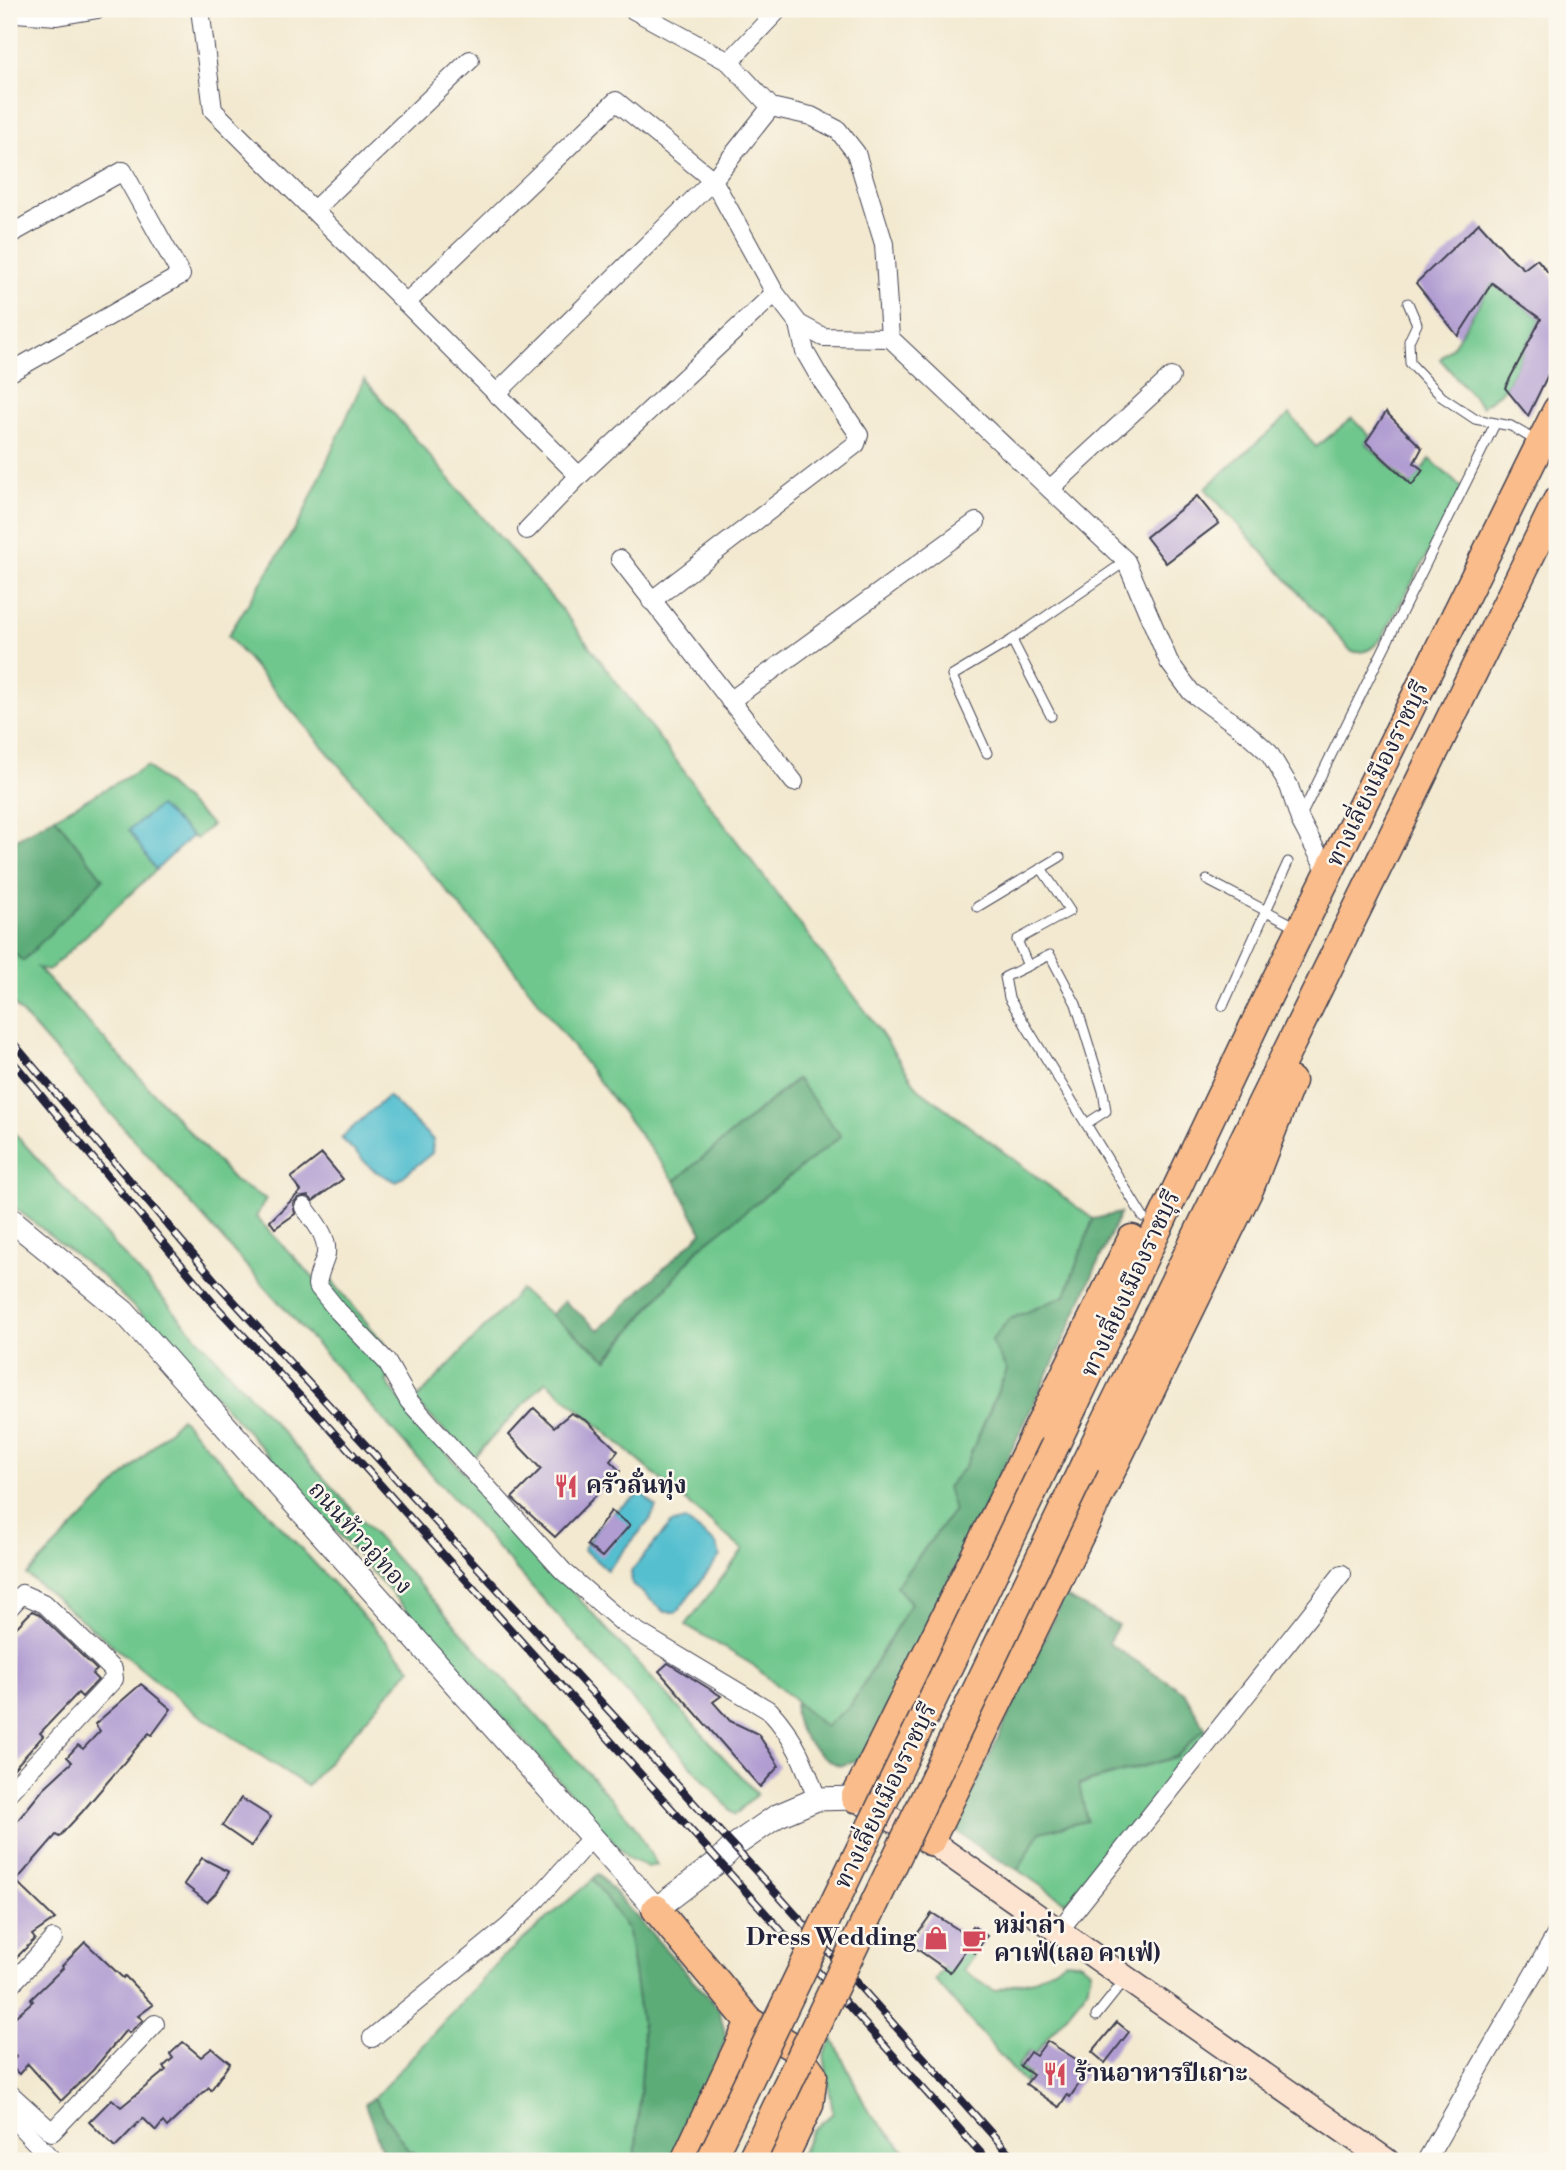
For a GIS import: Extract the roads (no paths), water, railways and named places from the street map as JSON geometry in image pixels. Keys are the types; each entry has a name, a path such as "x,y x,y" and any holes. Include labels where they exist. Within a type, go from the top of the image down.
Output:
{"main road":[{"name":"ทางเลี่ยงเมืองราชบุรี","path":"710,2161 1269,994 1557,410"},
{"name":"ทางเลี่ยงเมืองราชบุรี","path":"751,2161 1086,1464 1557,501"},
{"path":"930,1841 1250,1187 1361,899"},
{"path":"1269,994 1171,1158 855,1798 930,1841 1387,2161"},
{"path":"656,1909 750,2022 793,2047 813,2075 809,2105 782,2161"},
{"path":"685,2161 750,2022"}],"street":[{"path":"9,10 15,13 57,16 98,9"},
{"path":"200,9 213,110 579,476"},
{"path":"632,9 729,62 771,107 811,116 838,130 856,153 884,244 890,338"},
{"path":"729,62 779,9"},
{"path":"314,210 470,60"},
{"path":"406,303 616,102 713,180 775,293 799,324 823,337 890,338 1126,561 1169,662 1191,692 1246,732 1269,753 1289,786 1300,820 1328,873"},
{"path":"496,394 713,180 771,107"},
{"path":"9,235 123,171 181,275 9,373"},
{"path":"527,530 579,476 775,293"},
{"path":"651,601 856,444 859,435 820,379 805,352 799,324"},
{"path":"1050,489 1171,377"},
{"path":"730,701 975,522"},
{"path":"620,559 794,782"},
{"path":"304,1207 318,1227 325,1244 325,1259 317,1285 338,1311 386,1360 409,1401 431,1427 563,1571 624,1623 771,1711 788,1731 799,1751 817,1799"},
{"name":"ถนนท้าวอู่ทอง","path":"9,1218 124,1312 656,1909"},
{"path":"1058,1932 1342,1574"},
{"path":"9,1608 22,1594 45,1604 113,1670 114,1679 9,1793"},
{"path":"656,1909 719,1861 734,1846 777,1816 817,1799 855,1798"},
{"path":"372,2038 508,1927 538,1898 591,1838"},
{"path":"1426,2161 1557,1933"},
{"path":"9,1987 53,1939"},
{"path":"9,2093 52,2132 155,2024"},
{"path":"9,2114 53,2161"}],"lane":[{"path":"1408,303 1417,324 1409,341 1410,363 1442,397 1475,419 1511,426 1541,444"},
{"path":"1300,820 1495,424"},
{"path":"987,753 952,676 1012,640 1126,561"},
{"path":"1012,640 1051,716"},
{"path":"977,907 1060,857"},
{"path":"1223,1006 1288,862"},
{"path":"1028,966 1017,940 1070,911 1041,868"},
{"path":"1207,880 1301,929"},
{"path":"1086,1124 1106,1111 1103,1091 1076,1004 1050,955 1005,977 1009,998 1086,1124 1143,1217"},
{"path":"1096,2015 1125,1979"}],"water":[{"path":"159,806 192,836 156,870 129,830"},
{"path":"388,1096 433,1140 432,1153 396,1182 373,1170 341,1138"},
{"path":"642,1493 656,1507 650,1520 607,1570 583,1549 609,1516"},
{"path":"685,1520 716,1544 720,1556 677,1612 665,1612 632,1584 631,1571 671,1524"}],"railway":[{"path":"9,1038 217,1283 777,1894 1016,2161"},
{"path":"9,1057 214,1304 325,1423 988,2161"}],"place":[{"name":"ครัวลั่นทุ่ง","path":"566,1486"},
{"name":"Dress Wedding","path":"936,1938"},
{"name":"หม่าล่า คาเฟ่(เลอ คาเฟ่)","path":"974,1940"},
{"name":"ร้านอาหารปีเถาะ","path":"1055,2074"}]}
